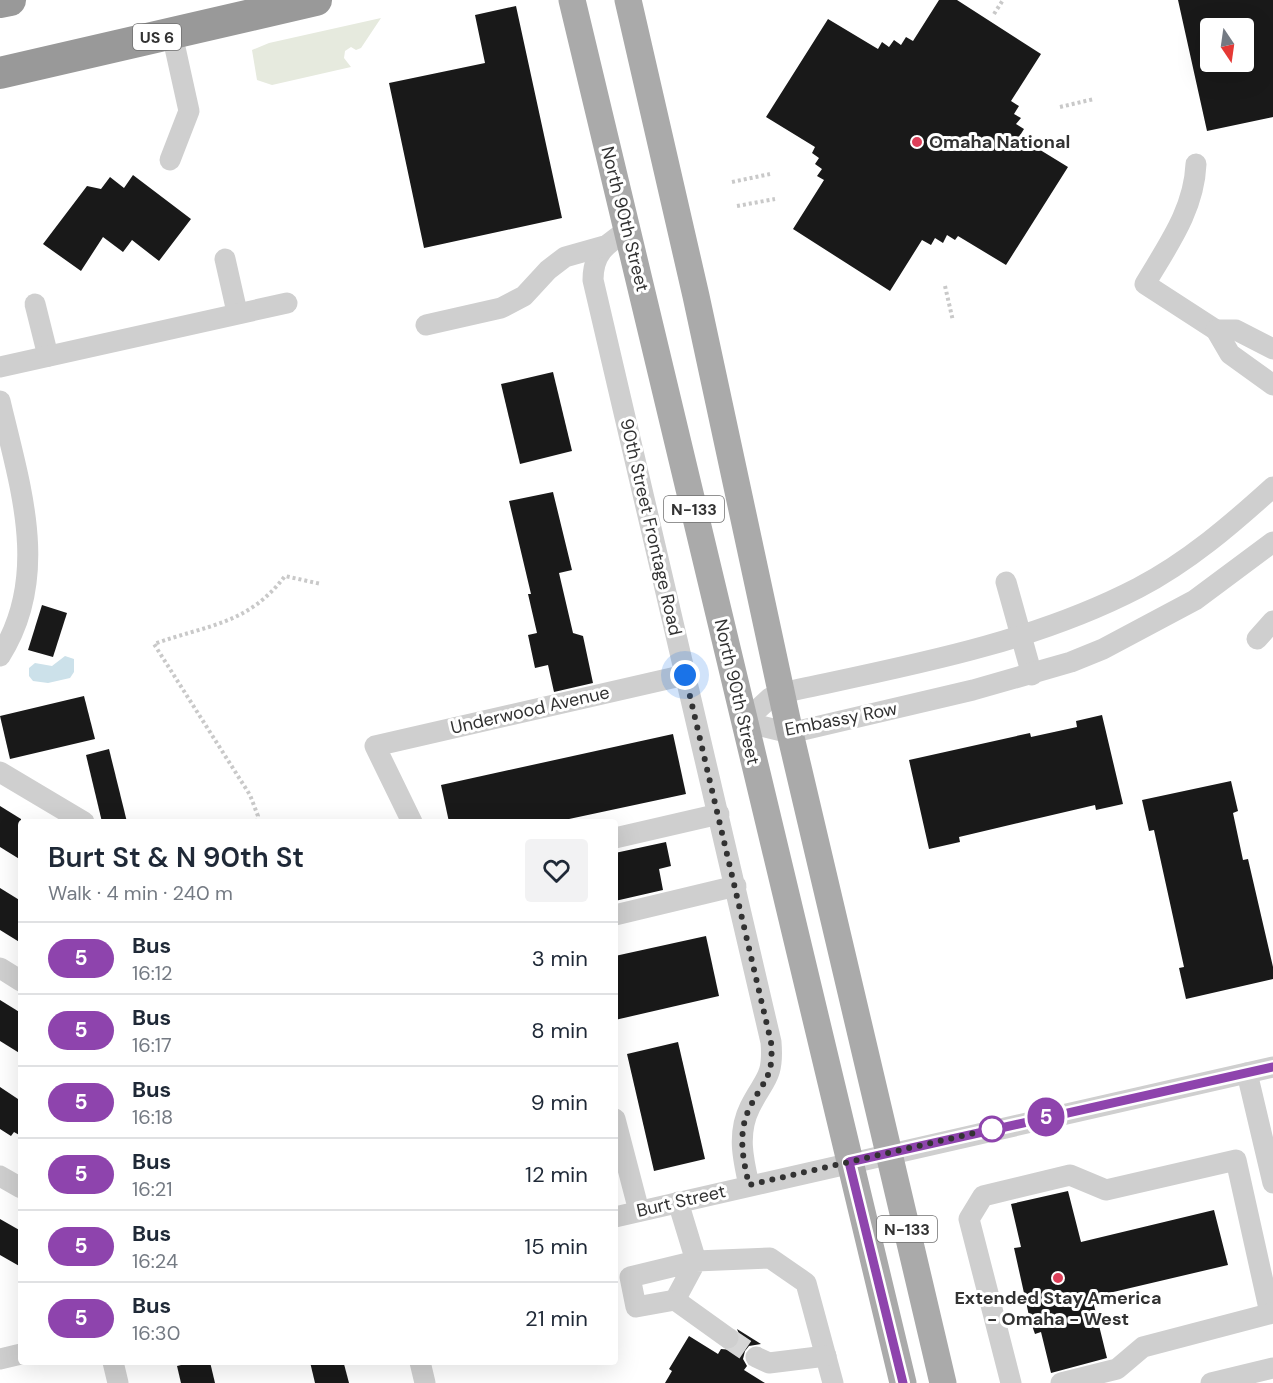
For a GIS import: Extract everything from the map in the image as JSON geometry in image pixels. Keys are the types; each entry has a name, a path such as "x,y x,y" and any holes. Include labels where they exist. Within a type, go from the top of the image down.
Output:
{"highway":[{"path":"0,2 10,0"},
{"name":"US 6","path":"0,73 316,0"}],"main road":[{"name":"North 90th Street","path":"572,0 903,1383"},
{"name":"N-133","path":"628,0 696,296 790,733 944,1383"}],"street":[{"path":"170,160 189,111 172,34"},
{"path":"1197,164 1192,199 1184,219 1145,284 1216,330 1230,354 1273,385"},
{"path":"426,325 501,308 524,296 548,270 565,257 603,246 628,230"},
{"name":"90th Street Frontage Road","path":"603,246 597,256 594,280 771,1042 772,1061 768,1080 750,1107 744,1123 743,1157 749,1185"},
{"path":"225,259 237,312"},
{"path":"0,367 237,312 287,303"},
{"path":"35,304 48,356"},
{"path":"1216,330 1236,330 1273,349"},
{"path":"0,401 25,508 28,551 23,605 10,639 0,656"},
{"name":"Embassy Row","path":"744,722 770,698 781,693 966,651 1020,636 1090,611 1139,587 1212,540 1273,487"},
{"name":"Embassy Row","path":"744,722 790,733 1032,675 1103,650 1152,625 1233,574 1273,542"},
{"path":"1006,582 1032,675"},
{"path":"1257,639 1273,621"},
{"name":"Underwood Avenue","path":"411,819 375,746 685,675"},
{"path":"0,772 79,819"},
{"path":"618,837 719,814"},
{"path":"618,914 736,886"},
{"path":"0,968 18,979"},
{"name":"Burt Street","path":"618,1216 889,1152 1273,1067"},
{"path":"1247,1073 1273,1183"},
{"path":"618,1130 639,1211"},
{"path":"1011,1383 969,1219 983,1196 1070,1175 1106,1190 1236,1160 1272,1313 1143,1347 1116,1369 1060,1383"},
{"path":"0,1176 18,1186"},
{"path":"675,1300 696,1261 678,1202"},
{"path":"728,1338 675,1300 636,1307 630,1277 696,1261 770,1258 806,1282 833,1383"},
{"path":"0,1359 18,1355"},
{"path":"756,1357 769,1363 826,1356"},
{"path":"114,1365 118,1383"},
{"path":"421,1365 424,1383"},
{"path":"1210,1383 1273,1368"}],"path":[{"path":"994,14 1003,0"},
{"path":"1060,107 1094,99"},
{"path":"732,182 770,174"},
{"path":"737,206 775,199"},
{"path":"945,286 953,321"},
{"path":"258,819 250,795 154,644 212,628 236,617 272,593 285,576 321,584"}],"shaded area":[{"path":"381,18 361,48 356,50 351,47 345,51 344,58 351,67 272,85 257,80 252,50 269,43"}],"water":[{"path":"65,656 74,659 74,672 70,678 48,683 33,681 29,676 29,668 35,663 52,666"}],"building":[{"name":"Omaha National","path":"939,0 957,0 1041,54 1011,101 1019,106 1014,114 1021,118 1016,124 1024,129 1019,137 1068,167 1006,265 958,236 955,240 947,235 943,243 935,238 931,245 922,240 890,291 793,229 824,180 817,176 822,169 815,164 819,158 812,153 815,147 766,117 828,19 878,49 882,42 889,47 894,40 901,45 906,37 913,41"},
{"path":"1178,0 1273,0 1273,117 1207,131"},
{"path":"516,6 562,218 424,248 389,83 485,63 475,15"},
{"path":"133,175 191,219 159,261 132,240 123,252 103,237 81,271 43,244 87,186 101,189 110,177 124,188"},
{"path":"553,372 572,451 520,464 501,384"},
{"path":"553,492 572,570 559,573 573,633 583,636 593,683 554,692 548,665 535,668 528,635 537,633 528,594 531,594 509,501"},
{"path":"42,605 67,613 53,657 28,650"},
{"path":"84,696 95,739 10,759 0,716"},
{"path":"1102,715 1123,804 1096,810 1095,805 959,837 960,842 929,849 909,760 1030,733 1031,737 1077,727 1076,721"},
{"path":"673,734 686,794 569,819 448,819 441,785"},
{"path":"109,749 126,819 101,819 86,755"},
{"path":"1231,781 1238,811 1233,813 1243,860 1248,859 1273,967 1273,979 1186,999 1179,968 1184,967 1154,830 1149,831 1142,800"},
{"path":"0,806 21,819 18,819 18,858 0,847"},
{"path":"666,842 671,866 659,869 663,890 618,900 618,852"},
{"path":"0,888 18,899 18,941 0,930"},
{"path":"706,936 719,996 618,1019 618,955"},
{"path":"0,1000 18,1011 18,1052 0,1041"},
{"path":"678,1042 705,1159 654,1171 627,1054"},
{"path":"0,1087 18,1099 18,1134 14,1132 11,1136 0,1129"},
{"path":"1068,1191 1081,1242 1214,1210 1228,1265 1092,1297 1107,1358 1051,1373 1041,1332 1035,1334 1030,1320 1014,1248 1021,1247 1011,1204"},
{"path":"0,1219 18,1229 18,1265 0,1255"},
{"path":"737,1329 761,1344 749,1346 745,1351 743,1359 747,1366 744,1370 765,1383 665,1383 672,1371 669,1369 689,1336 718,1354 721,1349 733,1350 738,1346 741,1339"},
{"path":"211,1365 215,1383 181,1383 177,1366"},
{"path":"311,1365 344,1365 349,1383 315,1383"}],"tunnel":[{"path":"728,1338 756,1357"}],"bus line":[{"name":"5","path":"903,1383 849,1162 1273,1067"}],"place":[{"name":"Omaha National","path":"917,142"},
{"name":"Extended Stay America - Omaha - West","path":"1058,1278"}],"route":[{"path":"685,675 771,1042 772,1061 768,1080 750,1107 744,1123 743,1157 749,1185 992,1129"}]}
